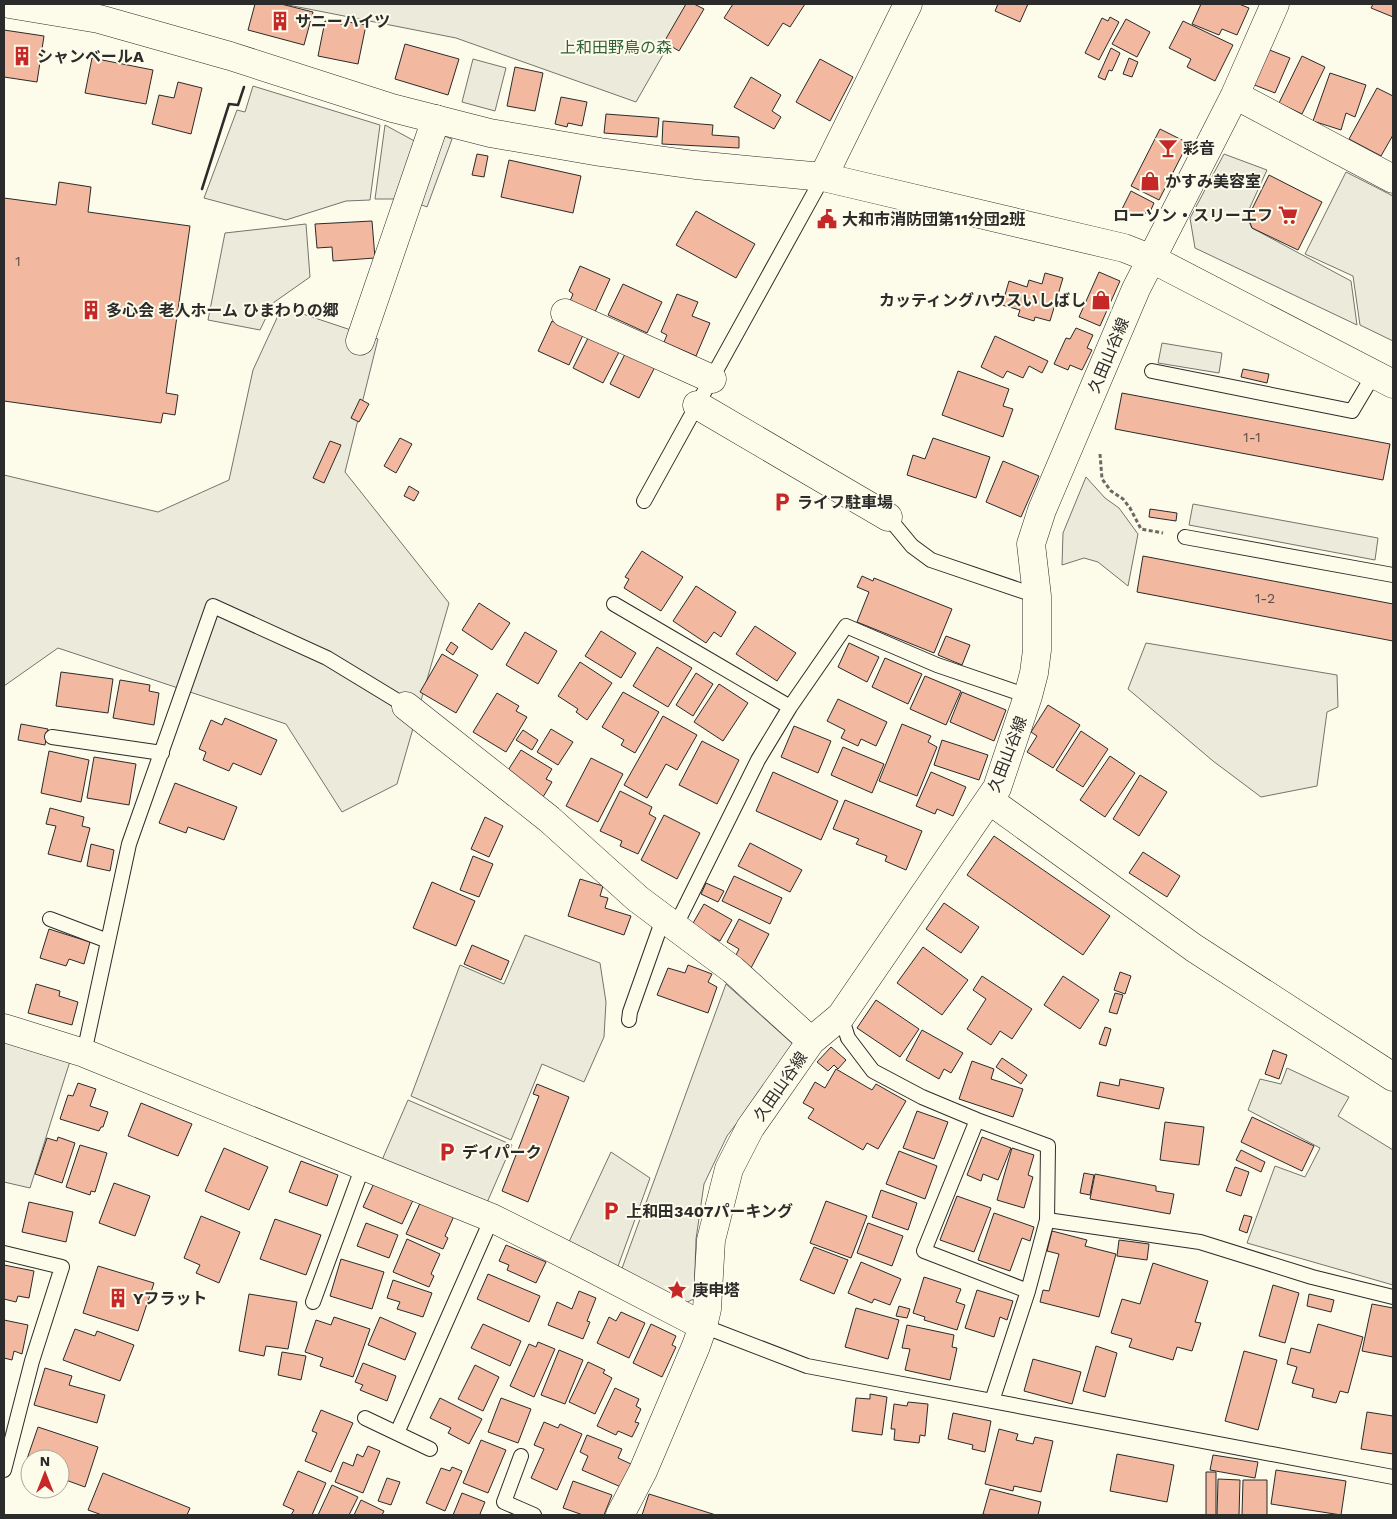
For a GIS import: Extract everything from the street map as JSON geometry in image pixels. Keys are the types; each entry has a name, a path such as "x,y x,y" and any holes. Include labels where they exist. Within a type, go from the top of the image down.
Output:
{"street":[{"path":"9,4 99,19 230,56 392,108 490,133 600,152 695,165 823,177 1124,248 1152,260 1384,379"},
{"path":"823,177 908,4"},
{"name":"久田山谷線","path":"620,1515 643,1471 696,1346 707,1308 711,1240 729,1169 750,1128 811,1041 841,1016 997,788 1034,673 1037,650 1037,596 1031,544 1042,510 1132,298 1235,94 1275,4"},
{"path":"1235,94 1393,179"},
{"path":"360,341 436,119"},
{"path":"565,313 712,379"},
{"path":"697,405 888,517"},
{"path":"406,706 549,819 638,900 732,970 811,1041"},
{"path":"989,800 1194,948 1393,1077"},
{"path":"4,1028 84,1053 492,1218 702,1326"}],"lane":[{"path":"644,501 823,177"},
{"path":"1152,371 1352,411 1384,379"},
{"path":"888,517 912,546 930,560 1037,596"},
{"path":"1185,537 1393,575"},
{"path":"614,604 790,707"},
{"path":"84,1053 129,844 213,606 328,658 406,706"},
{"path":"629,1020 630,1012 669,923 758,760 790,707 846,626 937,665 1028,696"},
{"path":"52,737 162,753"},
{"path":"50,919 108,941"},
{"path":"841,1016 848,1038 873,1071 922,1097 977,1120 1048,1146 1047,1220 1028,1291 992,1401"},
{"path":"977,1120 924,1251 1028,1291"},
{"path":"313,1302 363,1166"},
{"path":"397,1433 492,1218"},
{"path":"1047,1220 1200,1242 1312,1277 1393,1297"},
{"path":"4,1253 62,1267 32,1361 4,1470"},
{"path":"702,1326 807,1366 1393,1477"},
{"path":"365,1418 430,1449"},
{"path":"521,1456 504,1502 534,1515"}],"path":[{"path":"1103,446 1100,455 1102,480 1111,491 1123,499 1141,529 1185,537"}],"green space":[{"name":"上和田野鳥の森","path":"283,4 692,4 636,102 456,38"},
{"path":"473,59 506,68 495,111 462,102"},
{"path":"385,125 420,144 396,199 375,199"},
{"path":"439,134 452,139 427,207 414,202"},
{"path":"282,307 378,339 345,472 449,603 397,784 342,812 286,724 58,648 4,686 4,475 158,512 229,480 253,370"},
{"path":"1086,477 1105,498 1119,508 1138,534 1128,586 1098,562 1084,558 1062,565 1063,533"},
{"path":"4,1040 71,1058 30,1188 4,1182"}],"shaded area":[{"path":"253,86 380,125 370,200 346,201 286,220 204,198 237,110 245,112"},
{"path":"1224,154 1267,170 1246,216 1252,228 1351,281 1357,325 1195,248 1190,218"},
{"path":"1346,172 1393,196 1393,341 1360,325 1353,276 1305,254"},
{"path":"306,224 310,277 273,303 260,330 208,320 225,233"},
{"path":"1162,343 1222,353 1219,373 1158,363"},
{"path":"1193,504 1378,538 1375,560 1189,525"},
{"path":"1146,643 1337,675 1338,707 1327,712 1317,786 1261,797 1213,761 1128,689"},
{"path":"525,935 600,963 606,1002 604,1037 584,1082 542,1064 511,1140 411,1096 460,965 504,984"},
{"path":"726,984 795,1046 727,1136 704,1184 696,1239 694,1299 685,1303 621,1271"},
{"path":"1287,1068 1349,1097 1338,1116 1393,1150 1393,1285 1247,1243 1275,1166 1305,1177 1320,1148 1248,1110 1260,1079 1281,1084"},
{"name":"デイパーク","path":"408,1100 512,1145 486,1205 382,1160"},
{"name":"上和田3407パーキング","path":"611,1152 650,1178 617,1269 568,1244"}],"building":[{"name":"サニーハイツ","path":"255,4 281,4 313,12 304,45 248,30"},
{"path":"686,4 694,4 704,9 679,51 664,42"},
{"path":"733,4 805,4 790,27 783,23 768,46 724,18"},
{"path":"998,4 1028,4 1020,22 995,11"},
{"path":"1201,4 1239,4 1249,8 1237,35 1222,29 1219,35 1192,24"},
{"path":"1373,4 1393,4 1393,17 1371,8"},
{"path":"1110,17 1119,22 1099,60 1085,53 1102,18 1108,21"},
{"path":"1126,19 1150,32 1137,57 1112,44"},
{"path":"325,21 348,25 348,22 366,25 358,64 318,56"},
{"path":"1183,21 1233,45 1215,81 1187,67 1191,59 1169,48"},
{"name":"シャンベールA","path":"4,30 44,36 37,82 4,77"},
{"path":"405,44 459,59 448,95 395,79"},
{"path":"1111,48 1120,53 1112,71 1109,70 1105,80 1098,77"},
{"path":"1267,49 1290,58 1275,93 1252,84"},
{"path":"1302,56 1325,67 1302,114 1279,103"},
{"path":"92,58 153,70 146,104 85,93"},
{"path":"1129,58 1138,62 1132,77 1123,74"},
{"path":"820,59 853,77 830,121 796,102"},
{"path":"515,67 543,73 535,111 507,106"},
{"path":"1330,73 1366,85 1355,117 1346,113 1341,130 1313,121"},
{"path":"751,77 781,95 772,111 781,117 774,129 734,107"},
{"path":"178,82 202,88 191,134 152,124 159,95 174,98"},
{"path":"1377,88 1393,96 1393,135 1381,156 1349,139"},
{"path":"561,97 587,102 582,126 568,123 567,127 555,124"},
{"path":"606,114 659,118 657,137 604,133"},
{"path":"663,121 713,125 712,135 739,137 739,148 662,144"},
{"path":"1160,129 1188,143 1159,200 1131,186"},
{"path":"477,154 488,156 484,177 472,175"},
{"path":"509,160 581,176 573,213 501,197"},
{"path":"1269,175 1322,202 1298,250 1252,228 1248,217"},
{"name":"多心会 老人ホーム ひまわりの郷","path":"59,182 91,187 88,212 190,226 166,393 178,395 175,415 163,413 161,423 4,401 4,198 56,205"},
{"path":"1131,191 1154,203 1150,212 1129,217 1121,211"},
{"path":"696,211 755,244 736,278 676,245"},
{"path":"372,221 375,258 333,261 332,247 317,248 315,224"},
{"path":"580,266 610,279 595,312 570,301 573,294 569,291"},
{"path":"1099,272 1120,281 1100,326 1079,317"},
{"path":"1045,273 1063,278 1050,321 1035,317 1034,321 1018,316 1020,310 1002,305 1009,281 1027,287 1029,280 1042,284"},
{"path":"623,284 662,302 647,333 608,315"},
{"path":"677,294 698,302 692,316 710,323 696,356 664,342 667,335 661,332"},
{"path":"552,321 583,335 569,365 538,351"},
{"path":"1076,328 1093,335 1087,348 1092,350 1082,370 1070,365 1068,370 1054,364 1066,338 1070,339"},
{"path":"589,336 619,352 603,383 573,368"},
{"path":"995,336 1048,361 1042,373 1029,366 1023,378 1007,371 1003,378 981,367"},
{"path":"626,352 655,367 639,398 610,384"},
{"path":"1243,369 1269,374 1267,383 1241,377"},
{"path":"958,371 1009,389 1003,406 1013,409 1003,437 942,415"},
{"path":"1122,393 1390,444 1383,480 1115,429"},
{"path":"360,399 369,404 359,422 351,418"},
{"path":"400,438 412,444 396,473 384,466"},
{"path":"933,438 990,457 976,498 907,475 913,455 925,459"},
{"path":"330,441 341,445 324,483 313,478"},
{"path":"1003,461 1039,476 1021,517 986,502"},
{"path":"409,486 419,492 414,501 404,496"},
{"path":"1150,509 1177,513 1176,521 1149,517"},
{"path":"642,551 683,577 661,611 624,588 629,579 625,577"},
{"path":"1143,556 1393,604 1393,641 1137,592"},
{"path":"862,576 873,581 874,578 952,609 934,653 857,622 869,592 857,587"},
{"path":"696,586 736,612 721,637 714,632 706,643 673,621"},
{"path":"479,603 510,623 492,650 462,630"},
{"path":"755,626 796,653 777,681 736,654"},
{"path":"601,631 636,653 621,678 585,656"},
{"path":"525,632 557,651 538,684 506,665"},
{"path":"946,636 970,645 962,665 938,655"},
{"path":"451,642 458,647 453,655 446,650"},
{"path":"849,643 879,657 867,682 838,667"},
{"path":"657,647 692,668 668,707 633,686"},
{"path":"442,654 478,675 456,713 420,692"},
{"path":"885,658 922,674 908,704 872,687"},
{"path":"580,662 612,683 587,720 576,712 578,709 558,696"},
{"path":"61,672 113,679 108,713 56,706"},
{"path":"696,673 713,684 693,716 676,705"},
{"path":"925,676 961,691 946,725 910,709"},
{"path":"120,680 150,685 149,691 159,693 154,725 113,718"},
{"path":"719,684 748,703 723,741 694,722"},
{"path":"623,692 659,712 635,753 621,745 624,740 602,727"},
{"path":"962,692 1006,710 994,741 950,722"},
{"path":"497,693 519,706 516,711 527,717 506,752 473,732"},
{"path":"838,699 887,722 876,746 861,739 858,746 841,738 845,730 827,721"},
{"path":"1048,705 1080,725 1053,768 1027,752 1037,736 1031,732"},
{"path":"663,716 697,735 677,770 666,764 647,798 624,785"},
{"path":"225,718 277,740 261,775 233,763 229,771 203,760 206,752 199,749 211,720 222,725"},
{"path":"21,724 48,729 45,745 18,740"},
{"path":"902,724 931,736 928,742 937,747 917,796 879,781"},
{"path":"794,726 831,741 818,773 781,757"},
{"path":"551,729 573,742 558,765 537,752"},
{"path":"523,730 538,740 532,750 516,740"},
{"path":"1081,731 1108,749 1083,787 1056,770"},
{"path":"942,740 988,755 979,780 934,765"},
{"path":"702,741 739,760 717,804 679,785"},
{"path":"843,747 884,764 872,793 831,775"},
{"path":"521,750 552,769 546,779 552,782 540,802 503,778"},
{"path":"49,751 89,760 81,802 41,793"},
{"path":"1110,756 1135,773 1105,817 1080,800"},
{"path":"94,757 136,764 129,805 87,798"},
{"path":"591,758 623,774 598,822 566,806"},
{"path":"773,772 838,801 821,840 756,811"},
{"path":"931,772 966,787 953,816 937,809 935,814 916,806"},
{"path":"1140,775 1167,792 1139,836 1113,819"},
{"path":"175,783 237,807 224,840 188,827 186,833 159,823"},
{"path":"620,791 652,807 649,814 656,818 638,854 620,846 622,841 600,831"},
{"path":"845,800 922,831 906,870 885,861 887,856 856,844 859,839 833,829"},
{"path":"50,808 84,817 82,826 90,828 81,862 48,854 56,826 46,824"},
{"path":"664,815 700,833 677,879 641,860"},
{"path":"485,817 503,826 489,857 471,849"},
{"path":"994,836 1110,916 1083,955 967,875"},
{"path":"750,843 802,870 790,892 738,866"},
{"path":"91,844 114,850 110,871 87,866"},
{"path":"1143,852 1180,876 1167,897 1129,873"},
{"path":"473,856 493,864 479,897 460,890"},
{"path":"734,876 782,898 770,924 722,901"},
{"path":"580,879 603,886 600,896 608,898 605,908 631,916 624,935 568,916"},
{"path":"432,882 475,901 456,946 413,928"},
{"path":"706,883 724,891 718,902 701,894"},
{"path":"944,903 979,927 961,953 926,929"},
{"path":"704,904 732,920 720,941 692,925"},
{"path":"739,919 769,934 751,968 734,959 739,949 727,942"},
{"path":"49,929 90,942 84,964 69,959 66,966 40,958"},
{"path":"472,945 509,961 501,980 464,964"},
{"path":"923,947 968,980 942,1015 897,983"},
{"path":"688,965 712,974 708,982 717,987 708,1013 657,995 668,968 685,973"},
{"path":"1120,972 1131,976 1125,994 1114,990"},
{"path":"982,976 1032,1009 1012,1039 1000,1031 991,1045 967,1029 986,999 973,990"},
{"path":"1063,976 1099,1000 1080,1029 1044,1005"},
{"path":"36,984 60,991 59,996 78,1002 72,1025 28,1013"},
{"path":"1115,993 1123,995 1117,1014 1109,1012"},
{"path":"876,1000 919,1029 900,1057 857,1028"},
{"path":"1105,1027 1111,1029 1106,1046 1099,1044"},
{"path":"922,1030 963,1053 951,1073 944,1069 939,1079 906,1060"},
{"path":"831,1047 846,1060 838,1069 834,1065 828,1071 817,1062"},
{"path":"1273,1050 1287,1055 1279,1079 1265,1074"},
{"path":"1002,1058 1027,1075 1021,1084 996,1067"},
{"path":"972,1061 994,1069 991,1079 1023,1089 1013,1117 959,1099"},
{"path":"836,1069 872,1090 876,1084 906,1101 878,1149 867,1143 863,1150 808,1118 814,1109 803,1103 815,1082 825,1088"},
{"path":"1120,1079 1164,1088 1159,1109 1097,1096 1100,1082 1119,1086"},
{"path":"78,1083 96,1089 90,1106 108,1112 103,1127 99,1131 60,1119 68,1095 73,1096"},
{"path":"537,1084 569,1097 528,1202 502,1191 539,1096 533,1094"},
{"path":"141,1103 192,1124 178,1156 128,1136"},
{"path":"917,1111 948,1122 934,1159 903,1148"},
{"path":"1252,1117 1314,1146 1302,1171 1241,1142"},
{"path":"1165,1122 1204,1127 1199,1165 1160,1160"},
{"path":"58,1137 75,1143 62,1183 35,1174 47,1138 57,1141"},
{"path":"982,1137 1011,1148 998,1180 983,1174 981,1181 967,1175"},
{"path":"80,1145 107,1153 95,1192 91,1191 90,1195 66,1187"},
{"path":"224,1148 268,1167 249,1210 205,1191"},
{"path":"1012,1148 1034,1155 1028,1175 1033,1177 1024,1208 997,1200"},
{"path":"1241,1150 1265,1162 1261,1172 1236,1160"},
{"path":"899,1151 937,1166 925,1199 886,1184"},
{"path":"301,1161 338,1175 327,1206 289,1192"},
{"path":"1235,1167 1249,1172 1241,1196 1226,1191"},
{"path":"1084,1173 1094,1175 1090,1195 1080,1193"},
{"path":"1095,1174 1156,1186 1156,1191 1174,1194 1170,1214 1090,1199"},
{"path":"375,1181 414,1198 402,1224 363,1207"},
{"path":"114,1183 150,1196 135,1236 99,1223"},
{"path":"881,1190 917,1203 908,1230 872,1217"},
{"path":"957,1196 991,1208 974,1252 940,1240"},
{"path":"421,1201 454,1216 445,1236 448,1238 443,1249 406,1234"},
{"path":"826,1201 867,1216 851,1258 810,1243"},
{"path":"29,1202 73,1212 66,1242 22,1232"},
{"path":"994,1213 1034,1227 1030,1241 1022,1238 1010,1271 978,1260"},
{"path":"1244,1215 1252,1217 1247,1233 1239,1230"},
{"path":"201,1216 240,1232 219,1283 196,1273 200,1265 184,1258"},
{"path":"275,1219 321,1235 306,1275 260,1259"},
{"path":"366,1223 398,1235 389,1258 357,1246"},
{"path":"868,1223 903,1236 892,1266 857,1253"},
{"path":"1052,1231 1087,1240 1085,1246 1116,1254 1099,1317 1040,1302 1043,1290 1049,1291 1059,1254 1047,1251"},
{"path":"407,1239 440,1254 431,1274 434,1276 429,1287 393,1272"},
{"path":"1119,1240 1149,1244 1147,1260 1117,1256"},
{"path":"506,1245 546,1262 536,1283 507,1270 509,1265 499,1261"},
{"path":"814,1247 848,1260 834,1294 800,1280"},
{"path":"341,1259 384,1272 372,1309 330,1296"},
{"path":"861,1262 901,1279 890,1305 874,1299 872,1303 848,1293"},
{"path":"1153,1263 1208,1281 1195,1322 1201,1323 1192,1351 1177,1347 1173,1360 1129,1347 1132,1339 1111,1333 1122,1299 1140,1304"},
{"path":"4,1265 34,1271 29,1298 18,1296 16,1302 4,1299"},
{"name":"Yフラット","path":"98,1266 154,1283 138,1331 83,1313"},
{"path":"488,1274 540,1296 529,1322 477,1299"},
{"path":"924,1277 961,1289 956,1302 965,1305 957,1330 924,1320 925,1317 913,1313"},
{"path":"393,1280 432,1293 423,1317 397,1309 400,1302 387,1298"},
{"path":"1273,1285 1299,1293 1285,1343 1259,1336"},
{"path":"977,1290 1013,1301 1007,1320 1000,1317 994,1337 965,1328"},
{"path":"579,1291 596,1298 587,1321 590,1322 583,1339 548,1325 557,1302 572,1309"},
{"path":"249,1294 297,1302 288,1349 266,1346 264,1356 239,1351"},
{"path":"1309,1294 1334,1300 1331,1312 1307,1306"},
{"path":"1372,1304 1393,1308 1393,1357 1362,1351"},
{"path":"899,1306 910,1309 907,1318 896,1316"},
{"path":"856,1308 899,1320 888,1359 845,1347"},
{"path":"621,1312 645,1323 629,1358 597,1343 609,1317 616,1321"},
{"path":"334,1317 370,1329 353,1377 320,1366 323,1358 305,1352 316,1320 331,1325"},
{"path":"380,1317 416,1333 405,1360 368,1345"},
{"path":"4,1320 28,1325 22,1354 14,1351 12,1360 4,1358"},
{"path":"483,1324 521,1341 510,1366 471,1348"},
{"path":"651,1324 676,1336 672,1345 676,1347 662,1377 633,1363"},
{"path":"1318,1324 1363,1337 1348,1393 1340,1391 1336,1403 1312,1397 1314,1389 1292,1383 1297,1367 1287,1364 1291,1348 1310,1353"},
{"path":"907,1325 954,1335 952,1347 957,1348 950,1380 905,1370 910,1349 902,1348"},
{"path":"75,1329 95,1336 97,1331 134,1345 120,1381 63,1360"},
{"path":"538,1342 555,1349 534,1397 510,1386 529,1344 536,1347"},
{"path":"1096,1346 1117,1353 1105,1397 1083,1391"},
{"path":"559,1350 583,1360 565,1404 541,1395"},
{"path":"1244,1351 1277,1360 1258,1430 1225,1421"},
{"path":"282,1352 306,1356 301,1380 278,1375"},
{"path":"1033,1359 1081,1372 1072,1404 1024,1391"},
{"path":"588,1362 605,1370 603,1373 612,1378 595,1414 569,1402"},
{"path":"363,1363 396,1376 387,1401 360,1390 363,1385 355,1382"},
{"path":"475,1365 499,1377 483,1411 458,1399"},
{"path":"45,1368 72,1376 69,1385 105,1395 97,1423 34,1405"},
{"path":"615,1388 639,1399 636,1406 641,1409 635,1422 639,1423 632,1437 618,1431 616,1435 597,1426"},
{"path":"870,1394 887,1397 882,1435 852,1431 856,1398 870,1399"},
{"path":"440,1398 482,1419 469,1444 448,1433 451,1428 430,1418"},
{"path":"501,1398 531,1409 518,1443 488,1432"},
{"path":"908,1402 928,1404 925,1436 920,1435 919,1443 894,1440 895,1429 891,1429 894,1404 907,1406"},
{"path":"321,1410 353,1423 331,1472 305,1461 317,1433 312,1431"},
{"path":"1367,1412 1393,1416 1393,1454 1361,1449"},
{"path":"953,1413 991,1421 985,1452 972,1449 973,1445 948,1439"},
{"path":"544,1422 558,1428 560,1424 582,1434 557,1490 531,1478 544,1449 534,1445"},
{"path":"38,1427 98,1447 85,1487 70,1482 70,1449 30,1449"},
{"path":"999,1429 1018,1434 1016,1440 1033,1444 1035,1437 1053,1441 1041,1492 1014,1486 1013,1491 985,1484"},
{"path":"587,1435 622,1449 618,1458 631,1464 621,1487 582,1470 588,1456 580,1452"},
{"path":"481,1440 506,1450 488,1493 463,1483"},
{"path":"368,1446 380,1451 363,1493 335,1482 343,1462 353,1466 357,1454 363,1457"},
{"path":"1117,1454 1174,1465 1167,1502 1110,1491"},
{"path":"1213,1455 1258,1462 1255,1478 1210,1470"},
{"path":"452,1467 462,1471 445,1511 426,1503 441,1468 450,1471"},
{"path":"1276,1470 1346,1481 1341,1515 1271,1504"},
{"path":"298,1471 326,1483 312,1515 291,1515 294,1510 283,1505"},
{"path":"1206,1472 1216,1472 1216,1515 1206,1515"},
{"path":"103,1473 190,1508 187,1515 102,1515 88,1510"},
{"path":"387,1478 400,1482 391,1505 378,1501"},
{"path":"1218,1479 1240,1480 1239,1515 1217,1515"},
{"path":"1243,1480 1267,1480 1267,1515 1242,1515"},
{"path":"573,1481 612,1495 604,1515 583,1515 563,1508"},
{"path":"332,1485 358,1497 349,1515 318,1515"},
{"path":"990,1489 1041,1502 1038,1515 983,1514"},
{"path":"462,1493 485,1502 480,1514 482,1515 453,1515"},
{"path":"649,1494 716,1515 642,1515"},
{"path":"361,1500 384,1511 382,1515 354,1515"}],"wall":[{"path":"202,189 229,104 238,105 244,87"}],"place":[{"name":"サニーハイツ","path":"280,21"},
{"name":"シャンベールA","path":"22,56"},
{"name":"彩音","path":"1168,148"},
{"name":"かすみ美容室","path":"1150,181"},
{"name":"ローソン・スリーエフ","path":"1288,215"},
{"name":"大和市消防団第11分団2班","path":"827,219"},
{"name":"カッティングハウスいしばし","path":"1101,300"},
{"name":"多心会 老人ホーム ひまわりの郷","path":"91,310"},
{"name":"ライフ駐車場","path":"782,502"},
{"name":"デイパーク","path":"447,1152"},
{"name":"上和田3407パーキング","path":"611,1211"},
{"name":"庚申塔","path":"677,1290"},
{"name":"Yフラット","path":"118,1298"}]}
